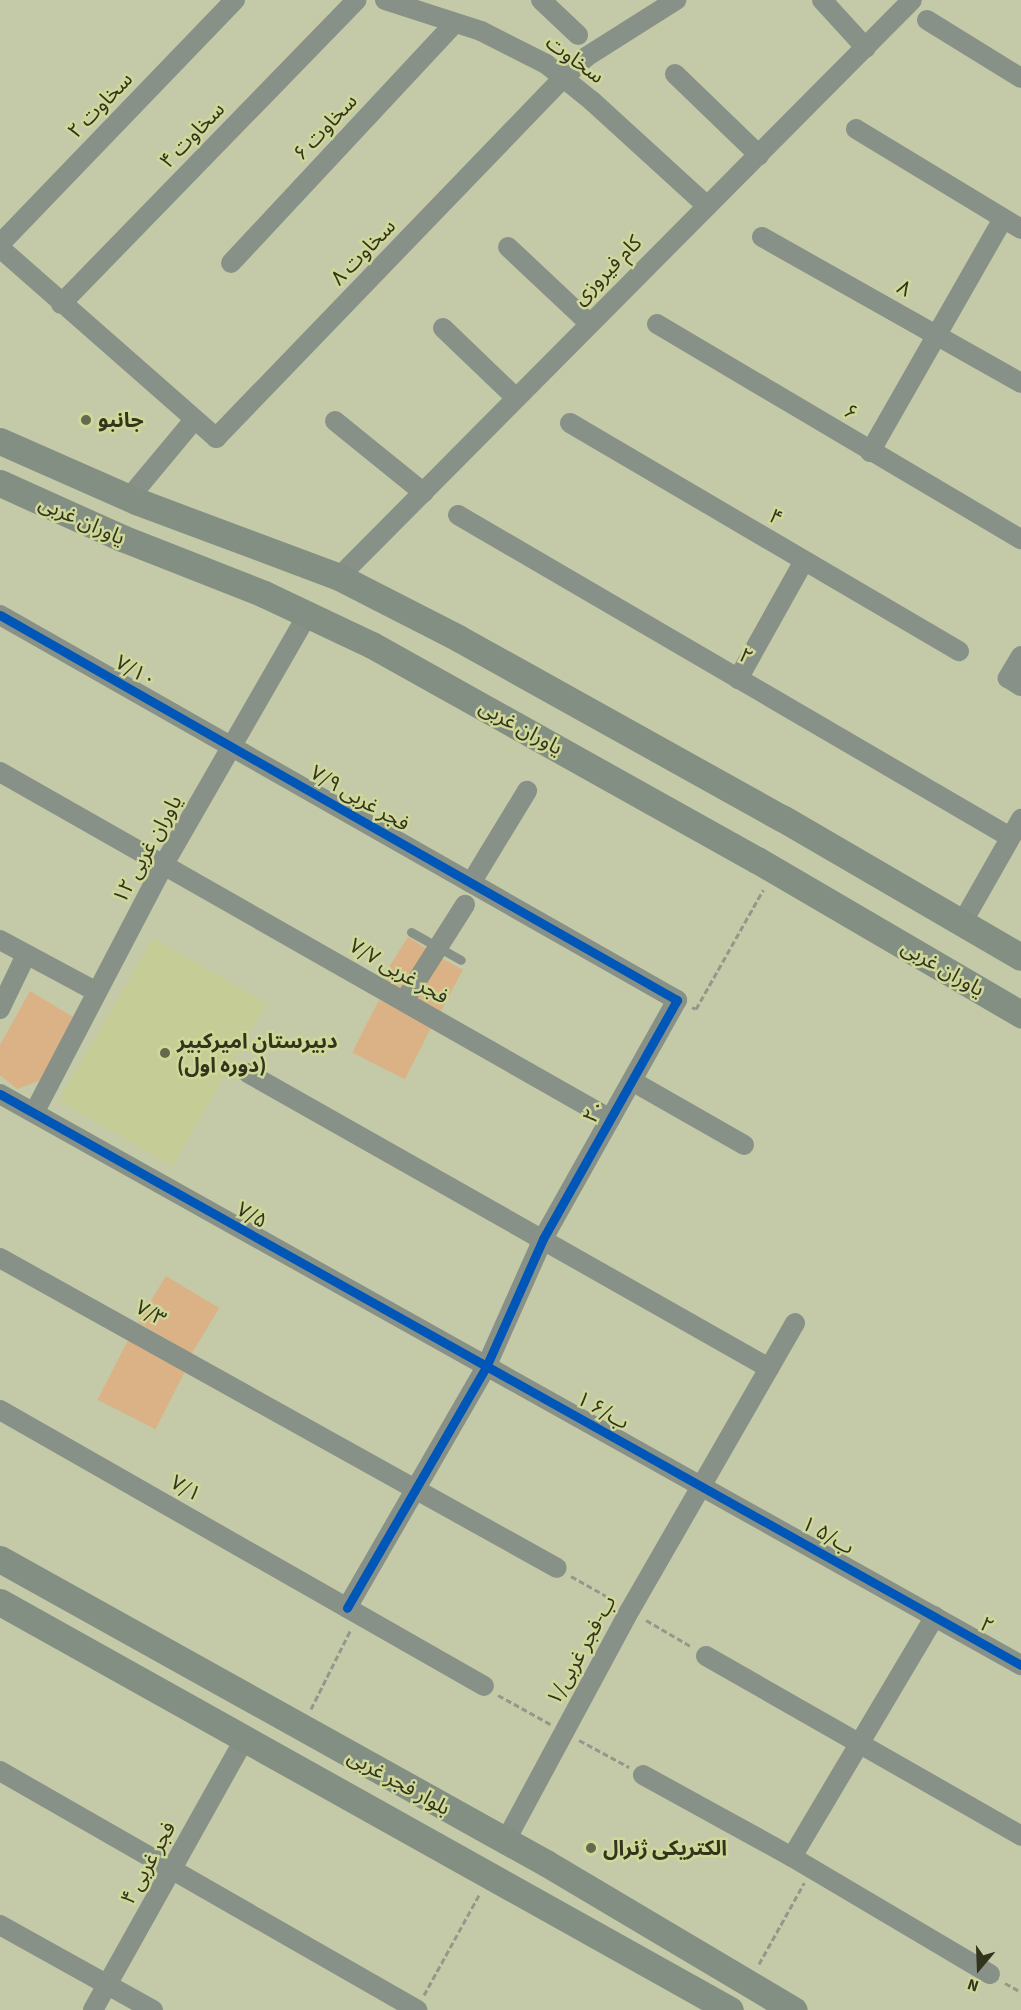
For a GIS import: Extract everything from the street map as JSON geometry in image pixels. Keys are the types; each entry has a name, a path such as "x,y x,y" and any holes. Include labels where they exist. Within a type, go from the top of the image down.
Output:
{"main road":[{"name":"یاوران غربی","path":"10,445 129,498 339,577 458,638 751,801 1021,957"},
{"path":"2,484 10,445"},
{"name":"یاوران غربی","path":"2,484 122,538 308,614 372,645 774,871 1021,1014"},
{"name":"بلوار فجر غربی","path":"0,1559 506,1840 760,1994 794,2010"},
{"name":"بلوار فجر غربی","path":"0,1602 730,2010"}],"street":[{"name":"سخاوت ۲","path":"0,246 235,0"},
{"name":"سخاوت ۴","path":"61,304 357,0"},
{"path":"541,0 578,35"},
{"path":"563,78 586,57 676,0"},
{"path":"822,0 866,48"},
{"name":"کام فیروزی","path":"339,577 912,0"},
{"name":"سخاوت","path":"399,2 454,24 481,31 546,64 707,206"},
{"path":"927,20 1021,78"},
{"name":"سخاوت ۶","path":"231,263 454,24"},
{"path":"675,74 759,155"},
{"name":"سخاوت ۸","path":"194,420 216,438 563,78"},
{"path":"856,129 1021,229"},
{"path":"870,452 1003,219"},
{"name":"۸","path":"762,237 1021,382"},
{"path":"0,246 61,304 194,420 129,498"},
{"path":"508,247 589,323"},
{"name":"۶","path":"657,324 870,452 1021,539"},
{"path":"443,328 516,398"},
{"path":"335,421 424,493"},
{"name":"۴","path":"570,423 958,651"},
{"name":"۲","path":"458,515 1010,837"},
{"path":"738,679 804,561"},
{"name":"۱۲ یاوران غربی","path":"35,1111 164,864 308,614"},
{"name":"۷/۱۰","path":"0,615 231,745"},
{"path":"1021,656 1008,678 1021,686"},
{"name":"۷/۹ فجر غربی","path":"231,745 676,1000"},
{"name":"۷/۷ فجر غربی","path":"0,772 610,1119"},
{"path":"471,883 526,791"},
{"path":"962,922 1021,819"},
{"path":"404,1001 465,905"},
{"path":"0,940 97,992"},
{"path":"0,1009 26,955"},
{"name":"۲۰","path":"353,1611 416,1488 486,1367 543,1239 676,1000"},
{"path":"248,1073 769,1368"},
{"path":"632,1081 744,1145"},
{"name":"۷/۵","path":"0,1094 35,1111 486,1367"},
{"name":"۷/۳","path":"0,1258 416,1488 557,1569"},
{"name":"۱/ب-فجر غربی","path":"506,1840 630,1610 795,1323"},
{"name":"۱ ب/۶","path":"486,1367 702,1485"},
{"name":"۷/۱","path":"0,1410 484,1686"},
{"name":"۱ ب/۵","path":"702,1485 935,1616"},
{"path":"792,1857 935,1616"},
{"name":"۲","path":"935,1616 1021,1665"},
{"path":"706,1656 1021,1836"},
{"name":"۴ فجر غربی","path":"93,2010 244,1740"},
{"path":"0,1771 174,1867 417,2010"},
{"path":"643,1776 792,1857 990,1974"},
{"path":"0,1925 153,2010"}],"lane":[{"path":"411,932 461,960"}],"path":[{"path":"676,1000 696,1009 774,871"},
{"path":"557,1569 706,1656"},
{"path":"302,1728 353,1611"},
{"path":"484,1686 643,1776"},
{"path":"760,1994 812,1869"},
{"path":"417,2010 490,1874"}],"shaded area":[{"path":"408,937 429,950 402,994 380,981"},
{"name":"دبیرستان امیرکبیر (دوره اول)","path":"153,938 266,1004 172,1166 59,1101"},
{"path":"439,957 463,970 440,1013 416,1000"},
{"path":"30,991 73,1017 41,1080 17,1089 0,1075 0,1045"},
{"path":"379,1000 432,1027 405,1079 352,1053"},
{"path":"166,1276 219,1308 191,1354 138,1322"},
{"path":"128,1340 186,1370 155,1429 98,1400"}],"cycle path":[{"path":"0,615 677,1000 543,1239 486,1367 347,1608"},
{"path":"0,1094 1021,1665"}],"place":[{"name":"جانبو","path":"86,420"},
{"name":"دبیرستان امیرکبیر (دوره اول)","path":"165,1053"},
{"name":"الکتریکی ژنرال","path":"591,1848"}]}
